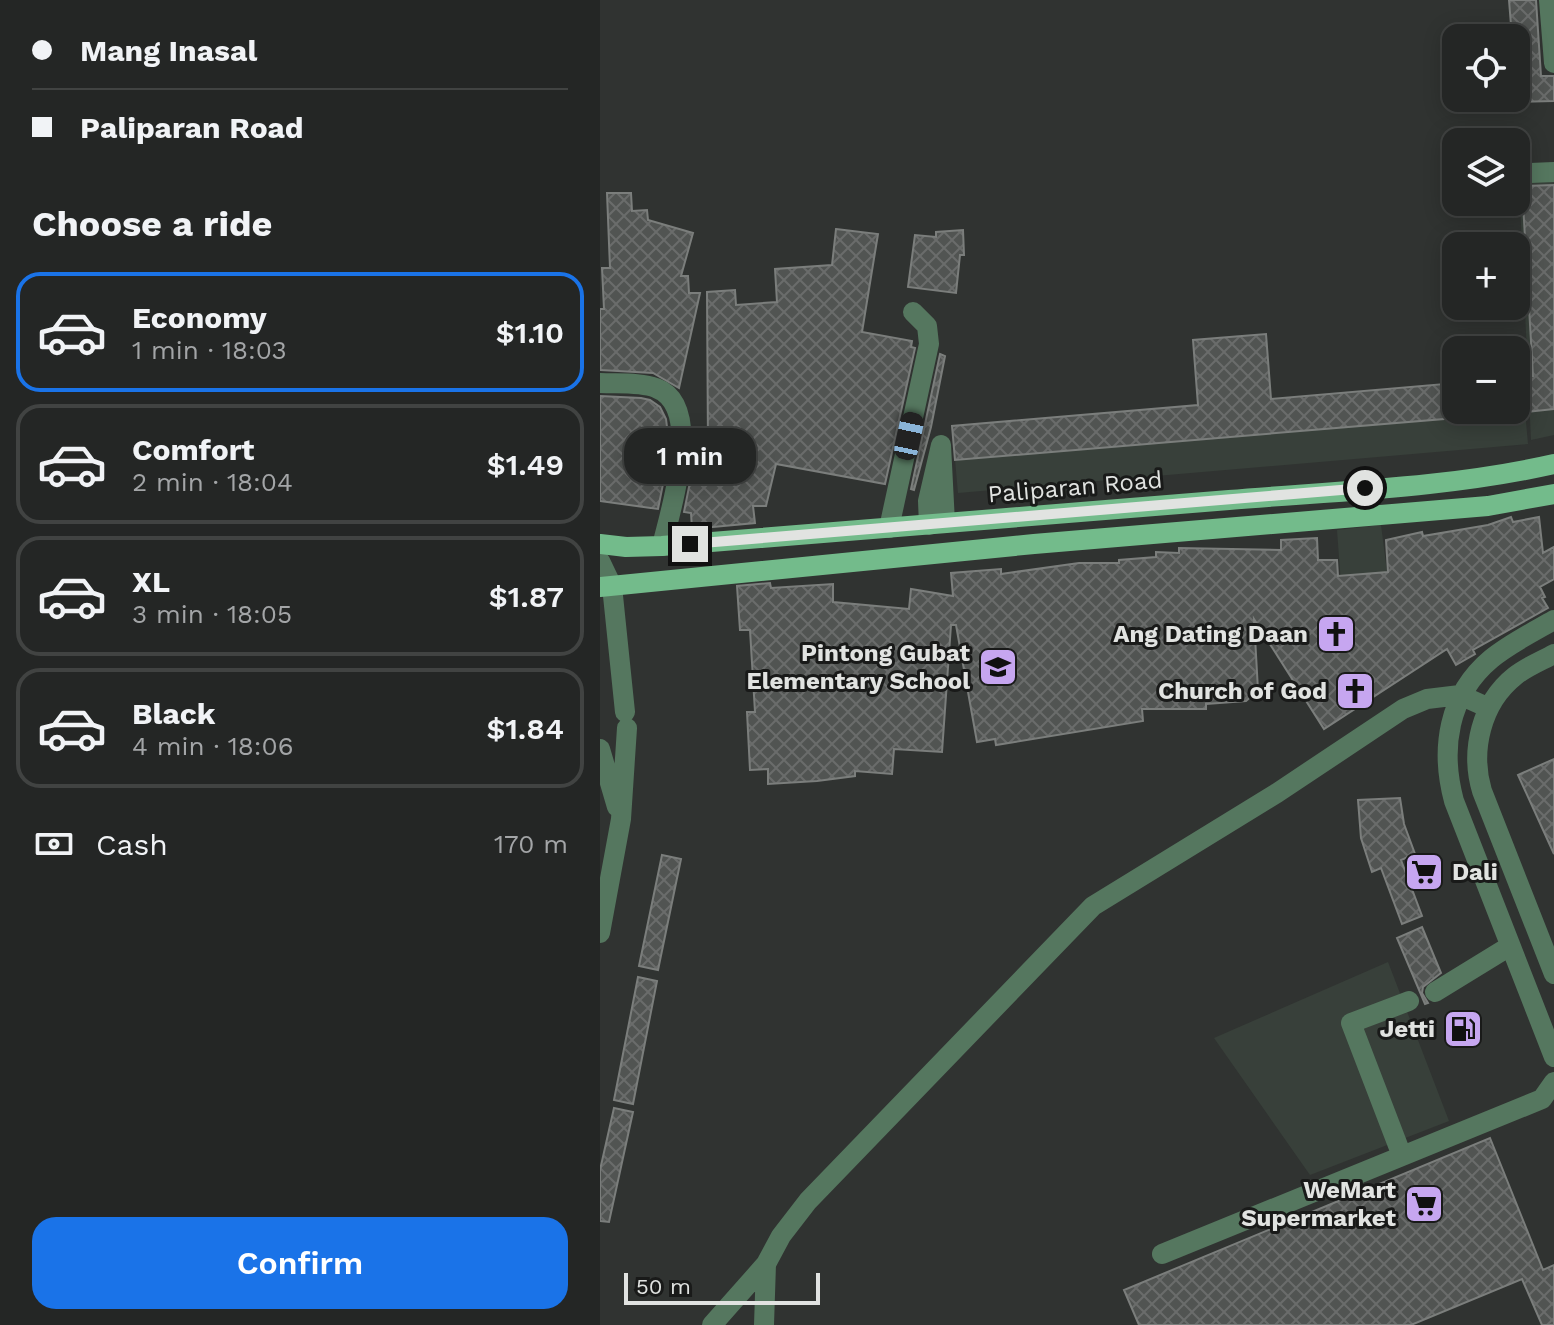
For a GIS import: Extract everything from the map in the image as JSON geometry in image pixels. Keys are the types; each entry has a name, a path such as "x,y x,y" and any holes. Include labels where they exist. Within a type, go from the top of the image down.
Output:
{"main road":[{"name":"Paliparan Road","path":"600,544 662,546 1395,486 1497,475 1554,464"},
{"path":"606,586 1019,546 1488,506 1554,494"}],"street":[{"path":"1549,0 1553,63"},
{"path":"1530,173 1554,172"},
{"path":"889,528 929,344 927,326 913,312"},
{"path":"600,383 656,388 671,398 679,414 682,430 680,464 662,546"},
{"path":"600,561 626,720 621,819 600,933"},
{"path":"1554,620 1493,657 1476,673 1460,695 1447,750 1447,776 1454,801 1554,1057"},
{"path":"1554,654 1516,675 1489,708 1476,752 1476,772 1554,974"},
{"path":"712,1325 766,1264 781,1236 808,1201 1093,906 1277,793 1403,709 1427,699 1460,695 1489,708"},
{"path":"600,749 621,819"},
{"path":"1435,992 1510,946"},
{"path":"1402,1156 1351,1023 1409,1001"},
{"path":"1162,1254 1542,1099 1554,1082"},
{"path":"764,1325 766,1264"}],"shaded area":[{"path":"1554,180 1554,435 1531,440 1530,336 1526,336 1525,320 1530,320 1530,232 1521,232 1521,216 1530,216 1530,181"},
{"path":"1442,384 1442,424 1526,424 1528,444 958,493 952,426"},
{"path":"1381,525 1387,572 1343,611 1337,530"},
{"path":"1388,962 1449,1121 1310,1175 1214,1038"}],"building":[{"path":"1509,0 1536,0 1541,76 1554,76 1554,101 1530,102 1530,24 1511,24"},
{"path":"1554,185 1554,409 1530,412 1530,376 1533,376 1530,232 1525,232 1524,216 1530,216 1530,186"},
{"path":"607,193 631,193 632,211 647,210 648,220 693,233 681,276 688,276 689,293 700,293 679,388 653,373 600,370 600,309 604,309 602,268 610,268"},
{"path":"836,229 878,234 862,332 912,341 911,347 915,348 885,484 776,464 766,506 753,506 755,523 692,529 691,513 684,512 690,482 712,480 708,445 707,292 735,290 736,305 777,302 775,269 832,265"},
{"path":"963,230 964,255 960,255 956,293 908,287 915,235 936,237 936,232"},
{"path":"1266,334 1271,399 1442,384 1442,419 955,460 952,426 1198,405 1193,340"},
{"path":"940,354 945,356 914,490 911,489"},
{"path":"600,396 641,398 660,407 666,419 668,435 658,509 600,501"},
{"path":"1511,517 1513,522 1539,517 1543,553 1554,547 1554,579 1540,587 1548,608 1473,650 1475,654 1456,665 1447,649 1324,729 1254,619 1258,690 1246,701 1206,704 1206,709 1142,709 1143,721 996,745 995,739 977,742 956,625 951,625 942,752 894,749 892,774 855,771 855,776 768,784 768,769 750,770 747,712 755,712 750,630 740,630 737,586 770,583 771,588 833,584 833,602 909,609 911,589 953,596 951,573 1001,569 1001,574 1079,563 1119,563 1119,560 1156,557 1156,552 1179,553 1179,548 1281,550 1281,540 1317,538 1318,560 1337,560 1338,576 1388,572 1386,540 1422,532 1423,536 1488,525"},
{"path":"1554,759 1554,854 1518,775"},
{"path":"1400,798 1404,824 1415,854 1401,860 1422,916 1402,924 1381,868 1372,872 1361,838 1358,800"},
{"path":"662,855 681,859 658,970 639,966"},
{"path":"1422,927 1441,973 1423,987 1422,993 1428,1003 1425,1004 1397,938"},
{"path":"638,977 657,981 633,1104 614,1100"},
{"path":"614,1108 633,1112 609,1222 600,1221 600,1170"},
{"name":"WeMart Supermarket","path":"1490,1138 1543,1270 1554,1265 1554,1325 1542,1325 1522,1279 1411,1325 1139,1325 1124,1290"}],"place":[{"name":"Ang Dating Daan","path":"1336,634"},
{"name":"Pintong Gubat Elementary School","path":"998,667"},
{"name":"Church of God","path":"1355,691"},
{"name":"Dali","path":"1424,872"},
{"name":"Jetti","path":"1463,1029"},
{"name":"WeMart Supermarket","path":"1424,1204"}],"route":[{"path":"690,544 1365,488"}]}
